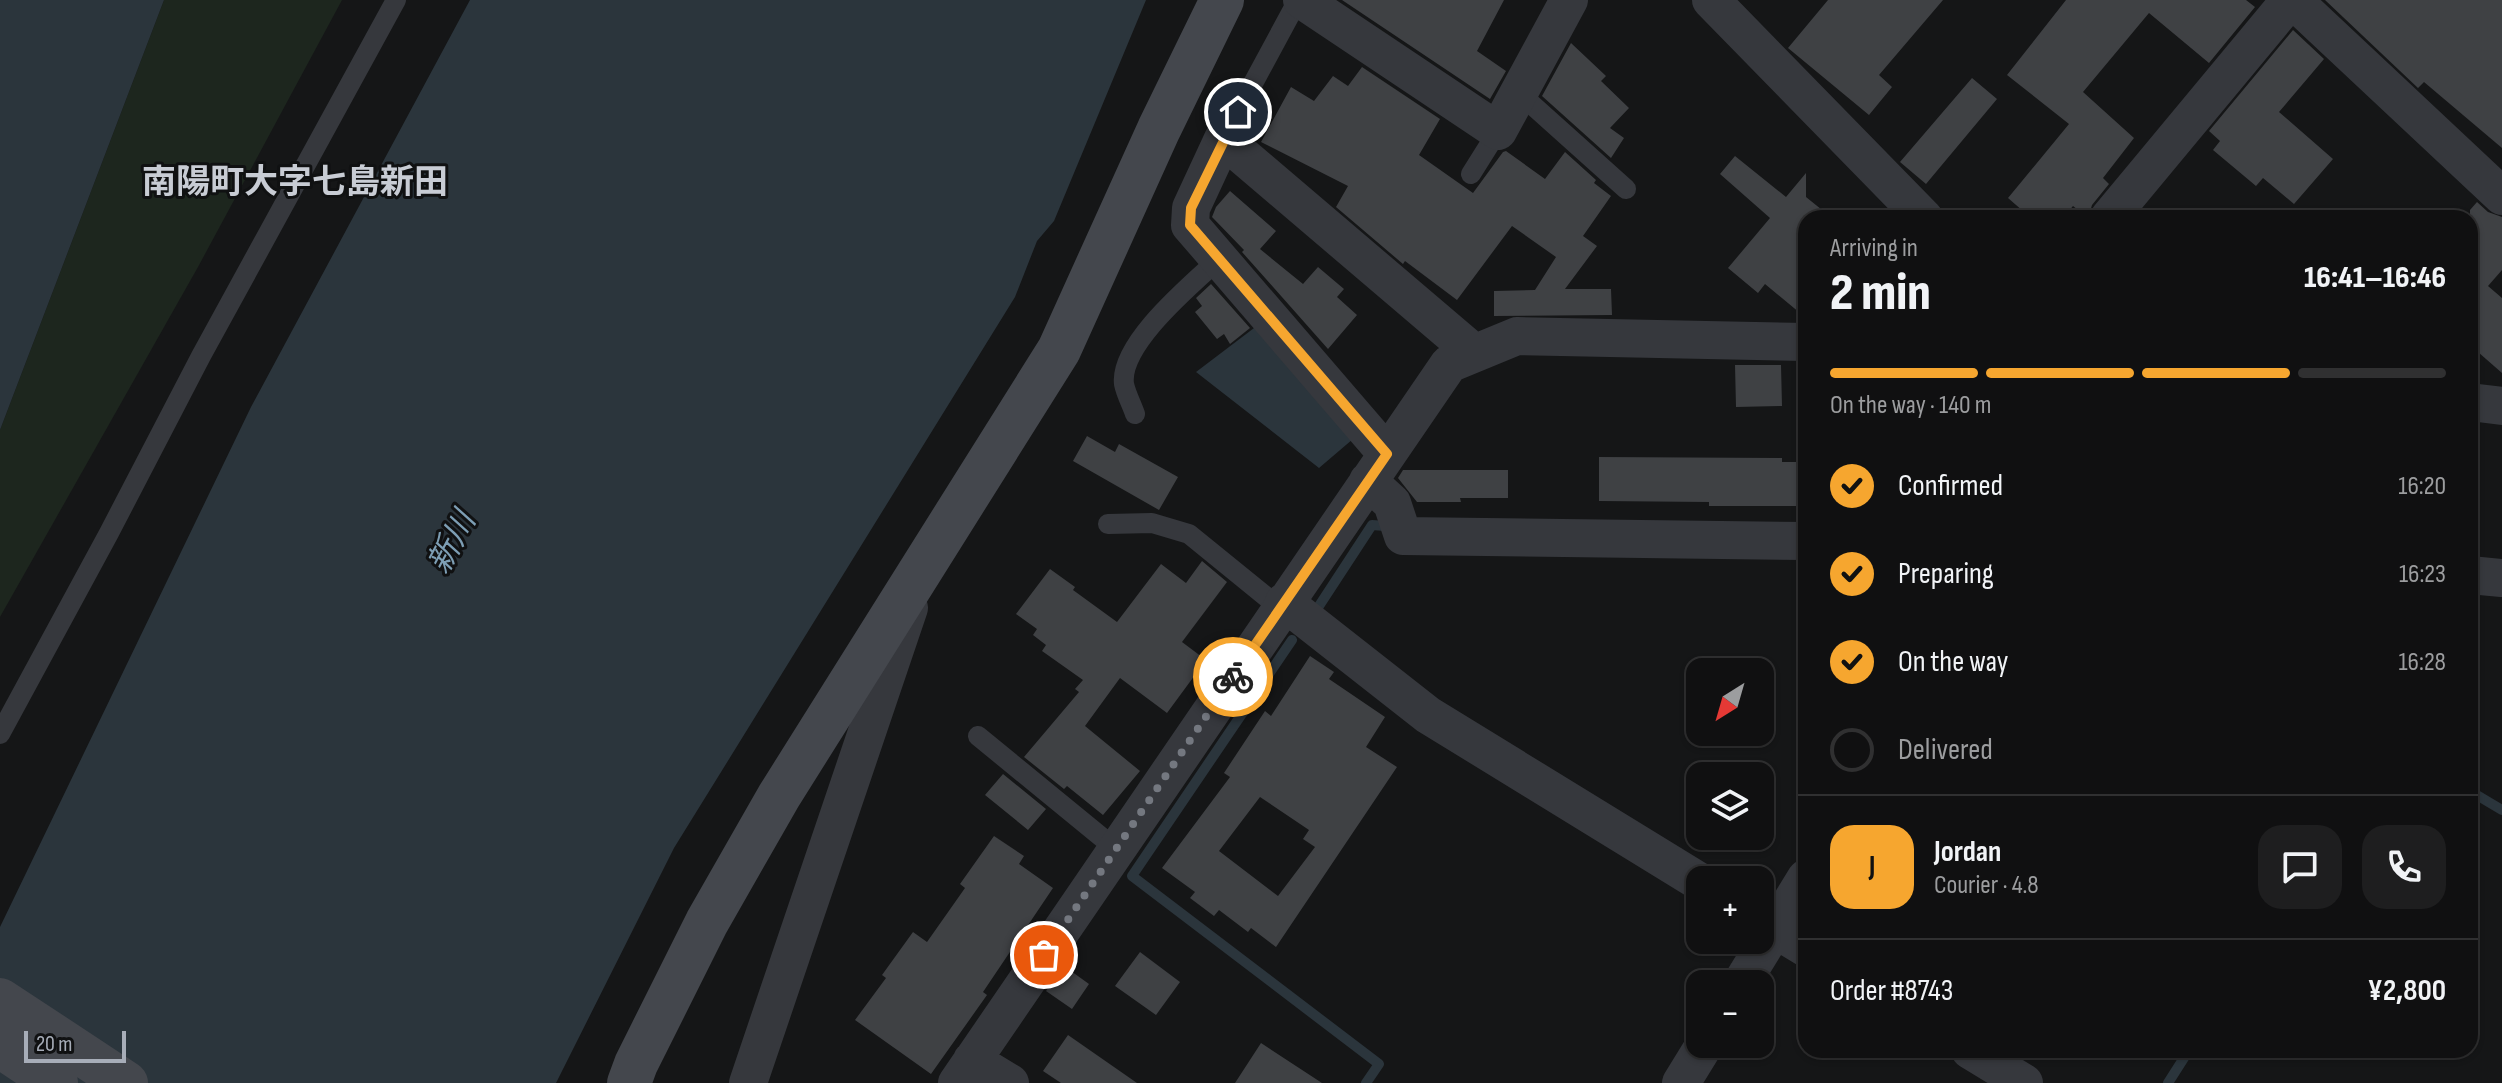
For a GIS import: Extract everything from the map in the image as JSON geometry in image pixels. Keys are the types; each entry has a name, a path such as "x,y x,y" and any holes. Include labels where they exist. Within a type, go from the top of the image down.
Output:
{"street":[{"path":"629,1083 707,922 779,796 1059,350 1159,129 1222,0"},
{"path":"1300,0 1498,131 1569,0"},
{"path":"1711,0 1916,210"},
{"path":"2116,210 2291,0 2502,196"},
{"path":"1473,352 1223,139 1191,208 1190,225 1378,467 1403,536 1798,541"},
{"path":"1010,1083 965,1072 1449,364 1517,336 1798,342"},
{"path":"2478,403 2502,406"},
{"path":"748,1083 922,571"},
{"path":"2478,576 2502,578"},
{"path":"1282,605 1428,715 1686,873"},
{"path":"1752,970 1780,932 1798,895"},
{"path":"0,1000 126,1083"},
{"path":"0,1046 56,1083"},
{"path":"1681,1083 1696,1058"},
{"path":"1983,1058 2024,1083"}],"lane":[{"path":"0,734 201,356 396,0"},
{"path":"1223,139 1300,0"},
{"path":"1519,93 1626,189"},
{"path":"1471,174 1498,131"},
{"path":"1135,414 1124,383 1129,364 1149,325 1219,259"},
{"path":"1108,524 1152,523 1189,534 1282,605"},
{"path":"978,736 1116,849"}],"shaded area":[{"path":"164,0 342,0 198,267 0,617 0,430"}],"water":[{"path":"0,0 164,0 0,430"},
{"name":"新川","path":"470,0 1146,0 1054,221 1037,241 1015,297 674,848 556,1083 0,1083 0,927 251,407"},
{"path":"1258,325 1353,439 1319,468 1196,372"}],"building":[{"path":"1342,0 1504,0 1477,51 1506,71 1490,99"},
{"path":"1828,0 1943,0 1879,75 1892,87 1869,115 1788,48"},
{"path":"2066,0 2246,0 2255,7 2209,63 2149,13 2083,92 2134,138 2103,178 2109,184 2090,210 2078,210 2073,206 2070,210 2022,210 2008,198 2069,124 2007,75"},
{"path":"2325,0 2502,0 2502,148 2424,82 2418,88"},
{"path":"2293,30 2324,59 2279,112 2333,159 2294,204 2263,178 2256,186 2213,150 2220,141 2209,131"},
{"path":"1571,43 1606,76 1601,81 1629,108 1610,128 1624,138 1611,158 1542,96"},
{"path":"1362,67 1440,119 1419,155 1473,193 1506,151 1545,179 1565,152 1596,180 1594,183 1611,196 1583,236 1597,246 1565,289 1611,289 1612,315 1494,316 1494,291 1535,290 1556,257 1512,226 1457,300 1405,261 1403,264 1336,207 1348,186 1261,142 1291,87 1314,101 1333,76 1348,86"},
{"path":"1972,78 1997,99 1926,184 1900,162"},
{"path":"1735,156 1786,197 1806,173 1806,197 1822,210 1798,210 1798,311 1765,284 1758,293 1728,268 1770,218 1720,174"},
{"path":"1230,191 1276,231 1260,249 1303,284 1318,267 1344,289 1337,297 1357,315 1328,349 1212,217 1216,207"},
{"path":"2477,202 2488,212 2502,217 2502,270 2488,286 2502,298 2502,373 2478,352 2478,210 2470,210"},
{"path":"1211,284 1250,328 1230,344 1224,334 1217,339 1195,312 1202,306 1196,298"},
{"path":"1735,365 1781,365 1782,406 1736,407"},
{"path":"1087,436 1115,452 1119,444 1178,477 1159,510 1073,461"},
{"path":"1599,457 1782,458 1782,462 1798,462 1798,506 1599,501"},
{"path":"1403,470 1508,470 1508,498 1417,502 1398,478"},
{"path":"1202,561 1227,582 1182,642 1206,660 1167,713 1120,678 1085,726 1140,771 1103,815 1024,757 1079,692 1075,689 1083,680 1042,651 1046,645 1033,635 1037,629 1016,614 1050,569 1117,622 1161,564 1186,583"},
{"path":"1310,656 1334,672 1329,679 1385,717 1366,747 1397,767 1276,947 1251,928 1248,932 1219,910 1214,916 1190,898 1195,892 1162,868 1230,777 1224,773 1265,711 1271,716","holes":["1260,797 1309,830 1303,839 1315,847 1278,896 1219,851"]},
{"path":"1003,774 1046,809 1028,830 985,795"},
{"path":"994,836 1024,856 1019,864 1053,888 983,992 987,995 931,1074 855,1020 886,978 882,975 913,932 927,942 965,888 960,884"},
{"path":"1140,952 1180,982 1156,1015 1115,986"},
{"path":"1064,966 1089,984 1072,1009 1046,991"},
{"path":"1068,1035 1137,1083 1061,1083 1043,1071"},
{"path":"1261,1043 1322,1083 1235,1083"}],"waterway":[{"path":"1319,606 1372,525 1385,526"},
{"path":"1292,640 1132,876 1379,1064 1366,1083"},
{"path":"2478,796 2502,810"},
{"path":"2168,1083 2184,1058"}],"way so far":[{"path":"1044,955 1233,677"}],"district":[{"name":"南陽町大字七島新田","path":"295,181"}],"route":[{"path":"1233,677 1387,454 1190,225 1191,208 1238,112"}]}
